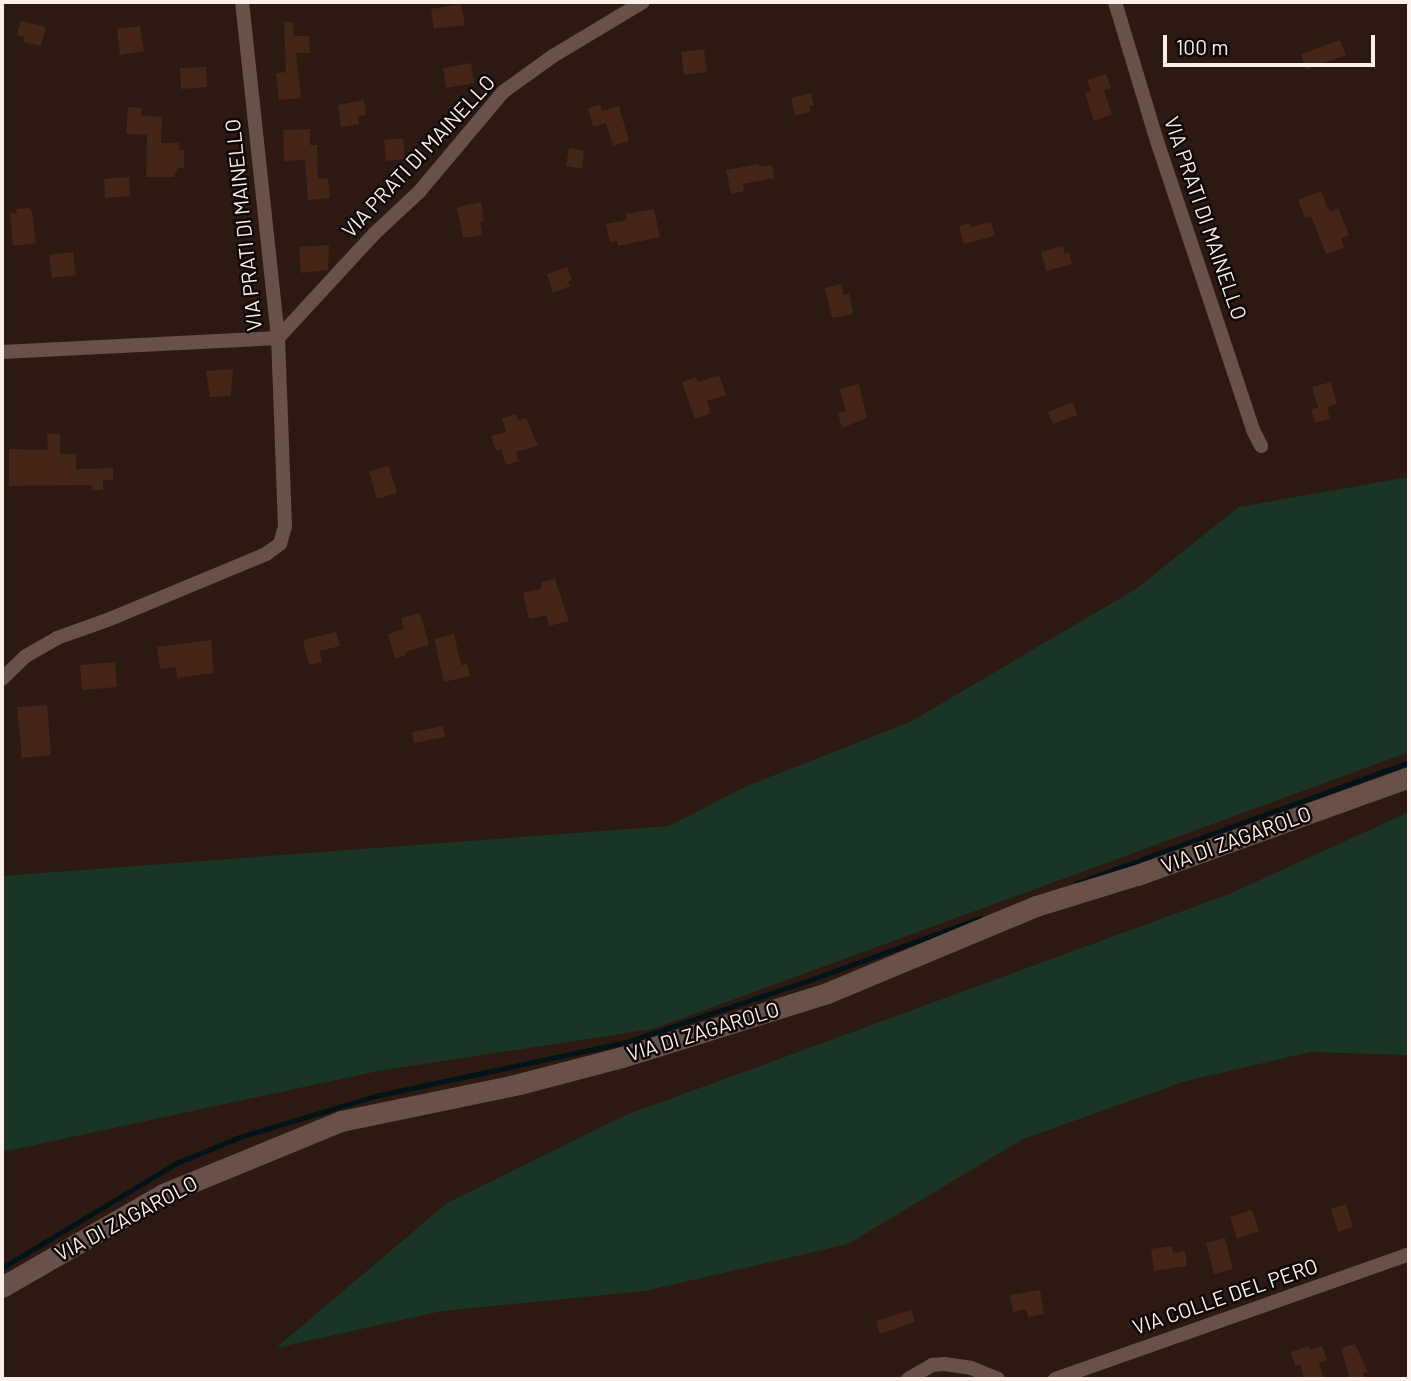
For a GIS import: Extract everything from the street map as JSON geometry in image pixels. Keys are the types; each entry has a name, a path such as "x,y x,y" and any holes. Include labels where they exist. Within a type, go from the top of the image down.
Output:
{"main road":[{"name":"VIA DI ZAGAROLO","path":"2,1287 163,1194 341,1121 570,1070 827,993 1035,906 1137,874 1409,776"}],"street":[{"name":"VIA PRATI DI MAINELLO","path":"242,2 278,338"},
{"name":"VIA PRATI DI MAINELLO","path":"2,352 278,338 374,234 419,192 503,92 554,56 643,2"},
{"name":"VIA PRATI DI MAINELLO","path":"1115,2 1158,144 1253,430 1261,446"},
{"path":"2,679 26,656 57,638 103,622 266,554 280,544 285,527 278,338"},
{"name":"VIA COLLE DEL PERO","path":"1055,1379 1409,1254"},
{"path":"908,1379 932,1365 944,1364 971,1368 998,1379"}],"green space":[{"path":"1409,477 1409,752 653,1029 378,1071 2,1152 2,876 669,826 749,785 910,722 1136,589 1239,507"},
{"path":"1409,812 1407,1055 1310,1052 1186,1081 1023,1139 848,1244 645,1291 442,1311 276,1348 447,1203 626,1115 1229,894"}],"building":[{"path":"461,4 465,25 434,29 431,9"},
{"path":"21,21 46,27 41,46 23,42 25,37 17,35"},
{"path":"284,22 293,22 294,36 309,36 310,53 296,53 301,98 279,100 276,73 286,72"},
{"path":"140,26 144,51 120,55 117,29"},
{"path":"1340,40 1346,55 1306,70 1301,54"},
{"path":"704,49 707,72 684,75 681,52"},
{"path":"471,63 474,83 446,88 443,68"},
{"path":"206,67 207,87 181,89 180,68"},
{"path":"1106,74 1111,88 1104,90 1112,114 1094,121 1085,93 1091,91 1087,80"},
{"path":"811,93 814,105 809,106 810,112 795,116 791,98"},
{"path":"364,100 366,115 358,116 359,124 341,127 338,105"},
{"path":"600,105 602,111 619,106 629,141 613,146 606,123 593,127 588,108"},
{"path":"128,107 142,108 141,115 162,117 161,143 179,143 179,150 184,150 184,168 178,168 174,177 146,177 147,135 126,134"},
{"path":"310,129 310,145 317,145 318,179 328,178 330,198 308,200 305,160 284,161 283,130"},
{"path":"403,138 405,159 386,161 384,140"},
{"path":"569,148 584,151 582,169 566,166"},
{"path":"759,164 759,167 772,165 774,178 743,184 744,191 731,194 726,170"},
{"path":"129,177 130,196 105,198 104,179"},
{"path":"1321,191 1330,212 1338,208 1349,235 1341,238 1344,248 1326,254 1311,216 1305,218 1298,200"},
{"path":"481,202 484,221 480,222 482,235 463,238 457,207"},
{"path":"29,208 32,212 36,243 13,246 10,214 17,213 16,209"},
{"path":"654,209 660,237 618,246 617,241 610,242 606,224 627,220 626,214"},
{"path":"991,222 995,236 964,244 959,226 970,223 971,227"},
{"path":"329,245 328,270 301,273 299,247"},
{"path":"1063,246 1065,254 1069,253 1072,264 1046,271 1041,252"},
{"path":"73,252 76,275 52,278 49,255"},
{"path":"567,267 572,280 568,282 570,286 553,293 547,274"},
{"path":"841,284 843,295 849,293 853,314 832,318 825,288"},
{"path":"233,369 231,396 210,397 206,371"},
{"path":"719,375 726,395 707,401 711,413 695,419 682,382 696,377 698,382"},
{"path":"1331,382 1337,404 1327,407 1330,419 1315,423 1311,409 1318,408 1312,387"},
{"path":"859,384 867,418 842,428 838,413 846,411 840,389"},
{"path":"1073,402 1077,415 1053,424 1048,412"},
{"path":"516,414 518,420 526,418 538,446 516,452 519,461 506,465 501,449 496,451 491,436 506,432 502,418"},
{"path":"47,434 60,434 60,454 76,454 76,469 113,468 113,480 103,480 103,490 92,490 92,485 9,486 9,449 48,450"},
{"path":"389,466 397,493 377,499 369,471"},
{"path":"555,579 569,621 549,626 546,615 529,619 523,593 542,588 541,582"},
{"path":"420,613 429,645 405,652 406,655 395,659 388,634 404,629 401,618"},
{"path":"336,632 340,646 320,651 322,662 309,665 303,640"},
{"path":"454,634 461,665 467,664 470,676 444,682 434,639"},
{"path":"211,640 214,673 177,678 176,667 160,669 157,647"},
{"path":"115,662 117,687 82,690 80,665"},
{"path":"47,705 51,755 22,758 17,707"},
{"path":"443,726 445,737 414,743 412,732"},
{"path":"1346,1204 1353,1227 1338,1232 1331,1209"},
{"path":"1252,1210 1259,1231 1237,1239 1230,1217"},
{"path":"1225,1238 1233,1269 1214,1274 1206,1243"},
{"path":"1172,1246 1173,1253 1185,1251 1187,1266 1154,1271 1151,1249"},
{"path":"1040,1290 1044,1314 1028,1317 1026,1309 1013,1312 1010,1295"},
{"path":"911,1310 915,1322 880,1334 876,1321"},
{"path":"1355,1344 1368,1372 1363,1373 1364,1379 1350,1379 1341,1348"},
{"path":"1309,1346 1310,1350 1322,1346 1327,1360 1319,1363 1324,1379 1304,1379 1300,1364 1295,1366 1291,1352"}],"waterway":[{"path":"1077,883 1409,762"},
{"path":"2,1268 177,1163 240,1137 375,1096 627,1042 810,980 980,918"}]}
